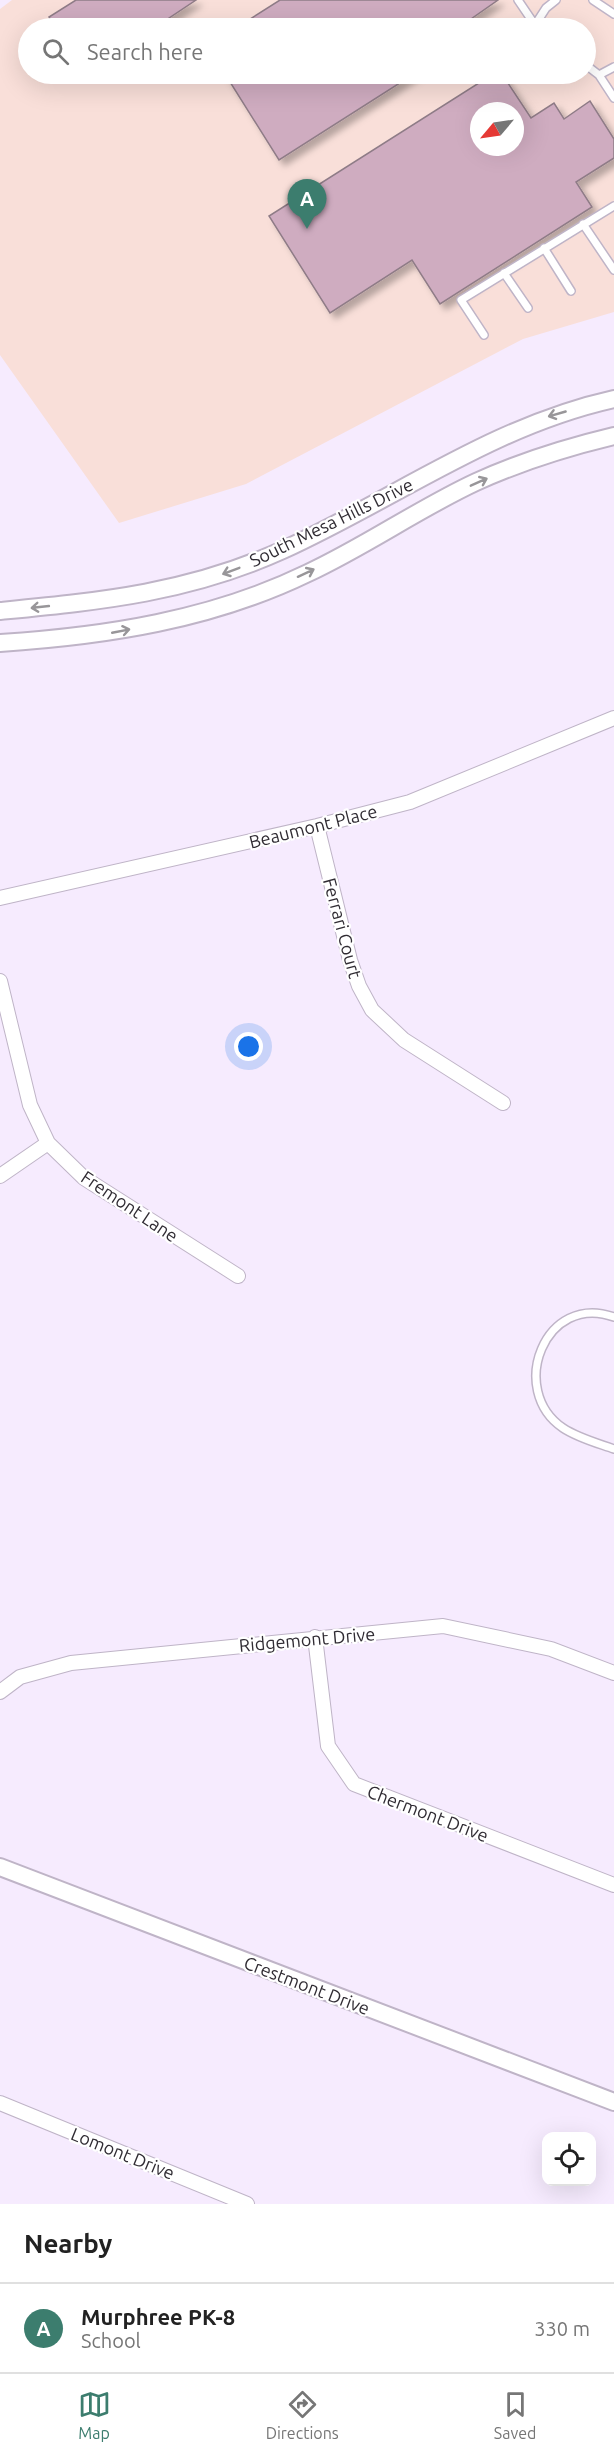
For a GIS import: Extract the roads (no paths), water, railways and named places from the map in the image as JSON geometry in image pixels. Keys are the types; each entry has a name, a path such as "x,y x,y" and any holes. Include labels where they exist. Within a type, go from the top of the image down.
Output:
{"street":[{"name":"South Mesa Hills Drive","path":"0,611 107,601 225,574 284,549 489,441 547,417 614,399"},
{"name":"South Mesa Hills Drive","path":"0,643 103,634 202,613 308,573 476,482 583,444 614,436"},
{"name":"Beaumont Place","path":"0,898 317,826 410,802 614,718"},
{"name":"Ferrari Court","path":"317,826 350,960 359,986 372,1010 404,1040 503,1103"},
{"name":"Fremont Lane","path":"0,981 30,1105 48,1143 84,1178 237,1276"},
{"path":"0,1176 48,1143"},
{"name":"Ridgemont Drive","path":"0,1692 20,1677 70,1663 443,1626 551,1649 614,1673"},
{"name":"Chermont Drive","path":"315,1637 328,1746 354,1784 614,1885"},
{"name":"Crestmont Drive","path":"0,1867 614,2102"},
{"name":"Lomont Drive","path":"0,2103 247,2204"}],"lane":[{"path":"518,0 530,18"},
{"path":"541,18 546,8 556,0"},
{"path":"593,0 614,14"},
{"path":"599,75 614,67"},
{"path":"596,73 614,98"},
{"path":"484,335 461,300 614,206"},
{"path":"584,224 614,270"},
{"path":"544,248 571,291"},
{"path":"504,273 528,308"},
{"path":"614,1317 605,1313 579,1314 554,1329 544,1339 538,1354 536,1371 543,1403 561,1427 614,1449"}],"place":[{"name":"Murphree PK-8","path":"307,229"}]}
